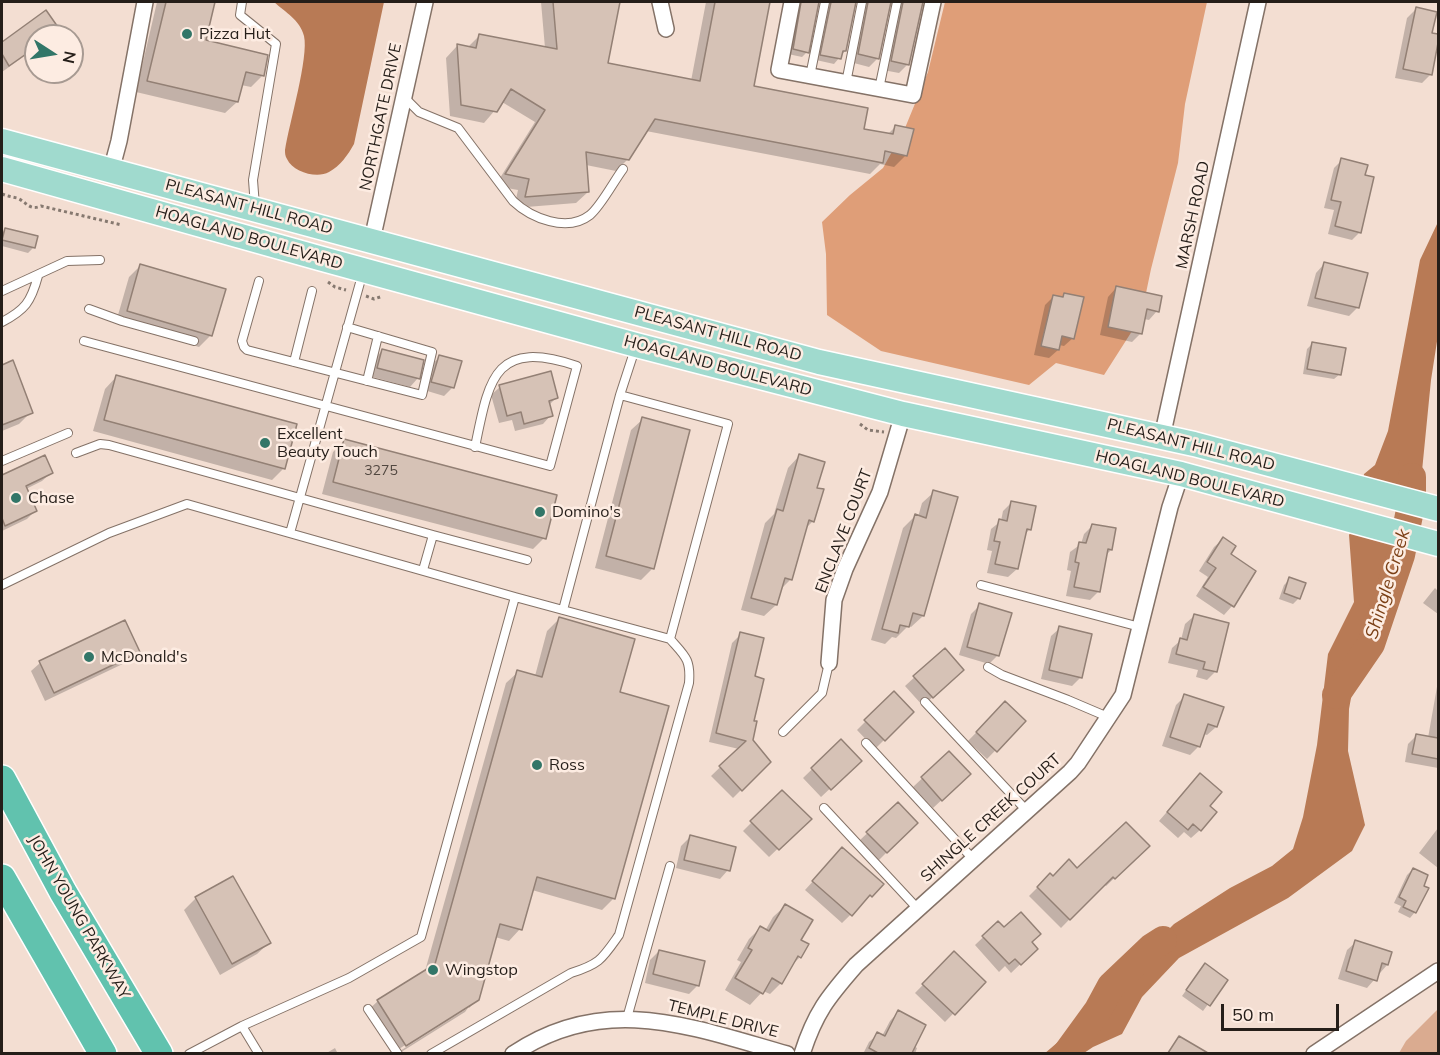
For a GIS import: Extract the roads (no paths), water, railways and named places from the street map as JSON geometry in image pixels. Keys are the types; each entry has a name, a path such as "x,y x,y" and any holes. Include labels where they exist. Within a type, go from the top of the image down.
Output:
{"highway":[{"name":"JOHN YOUNG PARKWAY","path":"2,779 69,902 159,1053"},
{"path":"2,878 103,1053"}],"main road":[{"name":"PLEASANT HILL ROAD","path":"2,141 819,362 1162,437 1438,509"},
{"path":"2,157 77,177 95,177 111,171"},
{"name":"HOAGLAND BOULEVARD","path":"2,169 636,345 903,414 1181,474 1438,544"},
{"path":"364,270 372,240"},
{"path":"1077,451 1129,449 1162,437"},
{"path":"1181,474 1208,460 1243,457"}],"street":[{"path":"111,171 119,141 145,2"},
{"name":"NORTHGATE DRIVE","path":"372,240 425,2"},
{"path":"660,2 666,29"},
{"path":"792,2 779,70 913,95 933,2"},
{"name":"MARSH ROAD","path":"1162,437 1258,2"},
{"name":"ENCLAVE COURT","path":"829,663 834,600 844,569 880,492 903,414"},
{"name":"SHINGLE CREEK COURT","path":"802,1053 812,1024 828,997 856,965 1078,763 1123,695 1170,507 1181,474"},
{"path":"1314,1053 1438,971"},
{"name":"TEMPLE DRIVE","path":"513,1053 576,1025 627,1018 687,1026 787,1053"}],"lane":[{"path":"242,2 240,15 276,44 253,180 255,209"},
{"path":"810,76 825,2"},
{"path":"846,83 862,2"},
{"path":"879,89 897,2"},
{"path":"404,97 419,112 458,128 513,201 533,216 564,223 578,221 590,215 623,169"},
{"path":"2,291 67,261 100,260"},
{"path":"290,533 364,270"},
{"path":"2,322 18,314 30,301 38,276"},
{"path":"259,281 242,341 244,347 294,363 422,394 432,352 347,327"},
{"path":"294,363 312,291"},
{"path":"90,309 122,321 194,341"},
{"path":"367,381 378,336"},
{"path":"84,341 475,447 550,466 577,366 551,358 532,356 506,363 492,381 484,403 475,447"},
{"path":"563,610 620,395 636,345"},
{"path":"620,395 728,424 670,639"},
{"path":"2,461 68,433"},
{"path":"76,453 100,444 109,445 526,560"},
{"path":"2,585 109,533 187,504 670,639 688,659 690,670 688,683 620,935 602,959 587,968 571,973 431,1053"},
{"path":"423,570 433,535"},
{"path":"981,585 1140,627"},
{"path":"189,1053 242,1026 349,978 421,937 515,597"},
{"path":"783,732 822,693 829,663"},
{"path":"988,667 1002,675 1108,717"},
{"path":"925,702 1027,811"},
{"path":"866,743 973,859"},
{"path":"824,808 918,909"},
{"path":"627,1018 670,866"},
{"path":"368,1009 398,1053"},
{"path":"242,1026 259,1053"}],"waterway":[{"name":"Shingle Creek","path":"1336,695 1371,644 1401,555 1412,500 1412,477"},
{"name":"Shingle Creek","path":"1066,1054 1098,1010 1111,986 1152,947 1163,940"}],"place":[{"name":"Pizza Hut","path":"187,34"},
{"name":"Excellent Beauty Touch","path":"265,443"},
{"name":"Chase","path":"16,498"},
{"name":"Domino's","path":"540,512"},
{"name":"McDonald's","path":"89,657"},
{"name":"Ross","path":"537,765"},
{"name":"Wingstop","path":"433,970"}]}
